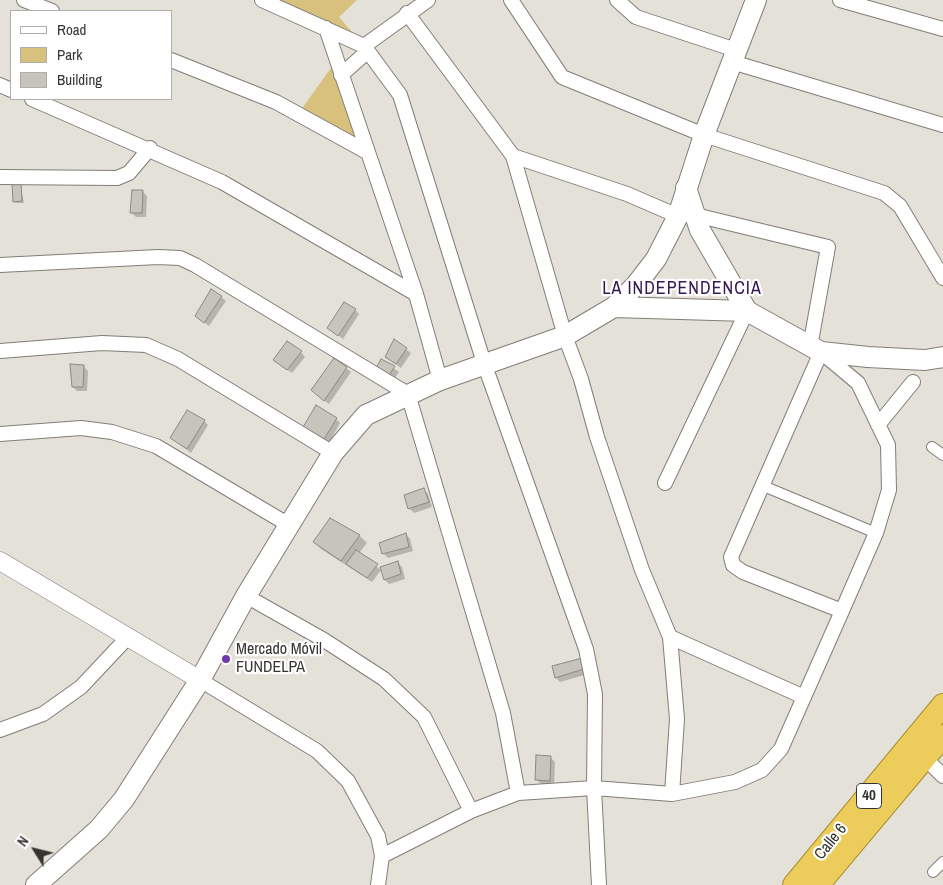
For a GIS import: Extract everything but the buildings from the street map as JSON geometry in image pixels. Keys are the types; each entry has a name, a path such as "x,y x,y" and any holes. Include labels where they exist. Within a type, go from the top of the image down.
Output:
{"highway":[{"name":"Calle 6","path":"794,885 943,706"},
{"name":"Calle 6","path":"818,885 943,736"}],"main road":[{"path":"36,885 100,829 124,799 200,680 246,596 333,453 366,415 440,380 565,336 614,307 636,285 687,215 686,188 704,135 756,0"},
{"path":"687,215 700,230 747,311"},
{"path":"614,307 747,311 815,349 868,357 925,360 943,358"}],"street":[{"path":"24,0 49,10"},
{"path":"262,0 366,48 400,95 484,363 586,649 595,694 594,788 599,885"},
{"path":"341,75 366,48 407,14 428,0"},
{"path":"511,0 562,77 704,135 884,193 900,206 943,278"},
{"path":"617,0 636,17 734,56 943,125"},
{"path":"840,0 943,29"},
{"path":"407,14 513,156 565,336 642,570 670,637 677,719 672,794"},
{"path":"326,28 416,294 440,380"},
{"path":"172,60 276,102 367,152"},
{"path":"34,100 150,148 222,182 416,294"},
{"path":"0,178 117,178 129,173 150,148"},
{"path":"513,156 687,215 828,247 815,349 731,557 734,566 743,572 842,611"},
{"path":"0,265 158,257 180,258 195,265 408,394 503,713 518,794"},
{"path":"665,483 747,311"},
{"path":"0,351 102,343 146,345 178,359 333,453"},
{"path":"382,856 471,811 518,794 594,788 672,794 734,782 762,770 782,749 876,533 889,490 888,445 858,383 815,349"},
{"path":"878,425 913,382"},
{"path":"0,434 81,428 112,432 156,446 289,525"},
{"path":"932,446 943,455"},
{"path":"761,485 876,533"},
{"path":"0,561 200,680 323,757 348,781 378,836 382,856 378,885"},
{"path":"246,596 324,640 384,679 424,716 471,811"},
{"path":"0,730 44,714 82,688 128,637"},
{"path":"670,637 804,697"},
{"path":"925,758 943,776"},
{"path":"933,872 943,862"}],"green space":[{"path":"279,0 357,0 339,17 364,46 284,10 287,4"},
{"path":"336,61 367,152 298,114"}],"place":[{"name":"Mercado Móvil FUNDELPA","path":"226,659"}],"district":[{"name":"LA INDEPENDENCIA","path":"682,289"}]}
